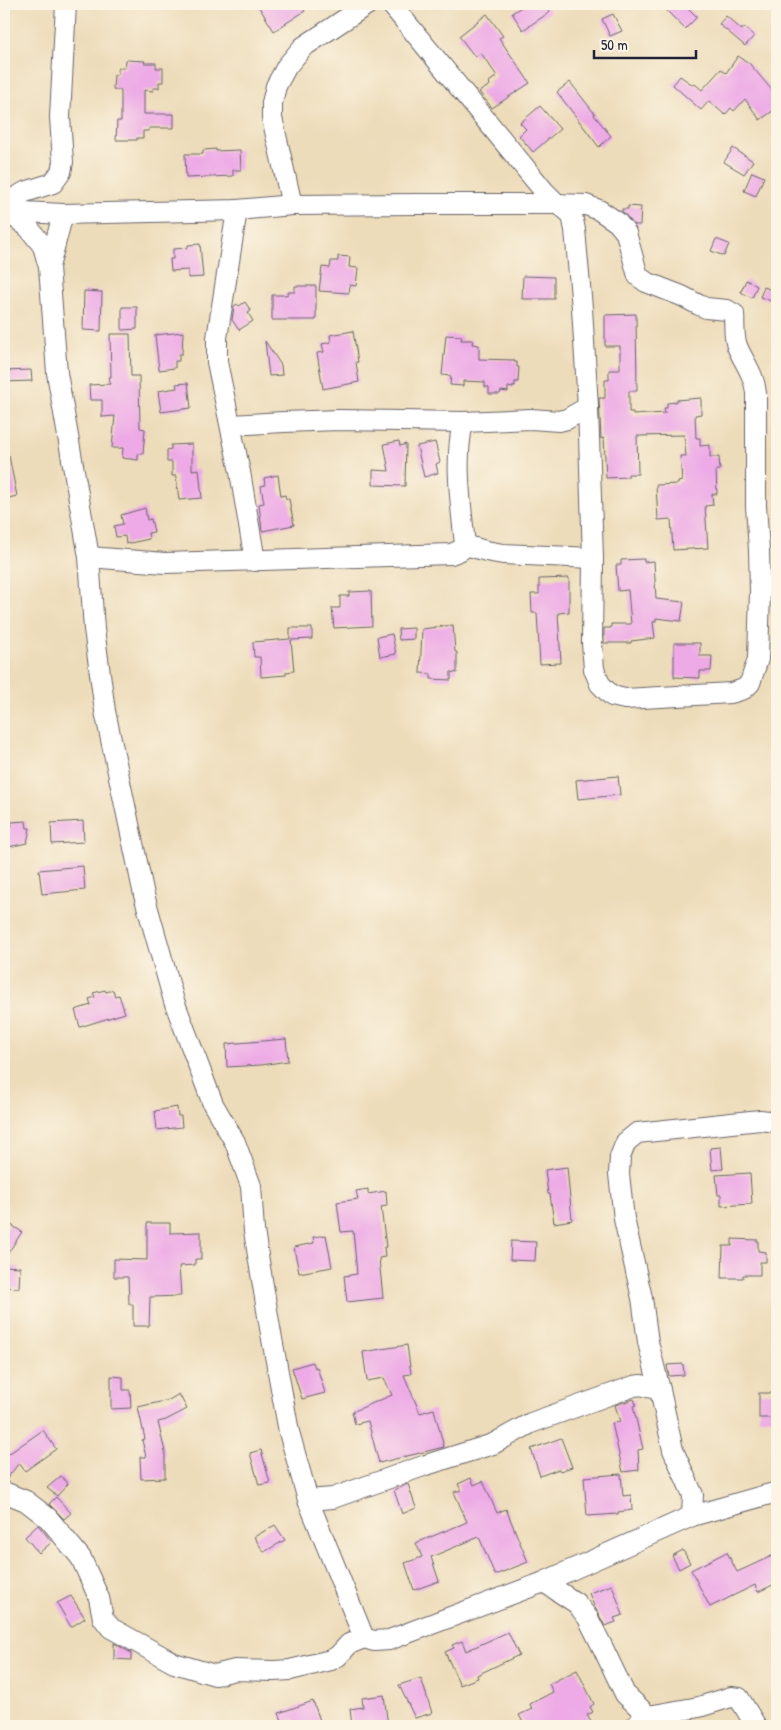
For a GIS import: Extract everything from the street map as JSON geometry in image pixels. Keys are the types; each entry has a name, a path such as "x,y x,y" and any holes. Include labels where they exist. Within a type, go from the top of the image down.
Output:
{"street":[{"path":"4,209 25,192 53,183 61,172 63,146 60,117 66,4"},
{"path":"292,206 272,118 272,103 276,86 287,66 303,47 368,4"},
{"path":"4,209 63,214 237,210 292,206 557,204 586,205 599,210 617,222 626,233 638,276 646,282 706,308 728,310 734,314 736,345 755,379 756,506 760,591 758,659 750,683 744,689 731,693 625,698 612,696 600,684 594,668 592,643 593,558 588,407 575,230 572,215 557,204 544,191 391,4"},
{"path":"4,209 28,227 43,246 49,267 57,373 89,557 94,629 105,711 144,895 174,1000 212,1104 235,1142 251,1186 254,1230 289,1432 308,1500 364,1638"},
{"path":"237,210 217,338 217,362 231,425 255,561"},
{"path":"49,267 63,214"},
{"path":"231,425 330,421 463,422 531,419 559,421 567,420 588,407"},
{"path":"89,557 165,563 451,554 461,550 464,544 459,462 463,422"},
{"path":"464,544 503,554 593,558"},
{"path":"692,1516 693,1495 673,1450 648,1342 642,1298 624,1219 619,1174 620,1157 626,1142 637,1133 760,1120 777,1122"},
{"path":"308,1500 333,1498 426,1465 493,1444 531,1423 634,1386 641,1385 660,1390"},
{"path":"4,1492 26,1501 48,1518 81,1558 99,1598 103,1618 111,1628 174,1663 215,1675 235,1670 290,1670 331,1660 350,1644 364,1638 374,1641 389,1640 544,1582 692,1516 777,1492"},
{"path":"544,1582 576,1602 588,1618 625,1694 642,1721 731,1697 739,1698 756,1726"}],"building":[{"path":"257,4 301,4 305,11 274,31"},
{"path":"526,4 544,4 550,12 523,30 512,13"},
{"path":"675,4 684,4 697,17 685,29 667,11"},
{"path":"487,14 503,36 499,38 530,83 492,108 479,92 490,85 489,82 497,76 481,53 475,57 459,36"},
{"path":"613,14 622,31 610,36 602,19"},
{"path":"726,16 742,30 744,27 754,36 745,46 719,24"},
{"path":"738,56 749,63 777,96 777,108 760,120 745,99 734,111 731,108 725,115 709,101 701,110 673,85 680,76 702,90 721,69 726,73"},
{"path":"126,60 156,63 156,68 163,68 163,82 159,82 159,88 153,88 153,91 144,90 144,114 174,114 174,128 149,128 149,131 143,131 143,138 137,138 137,140 116,140 117,121 121,121 121,90 113,89 114,75 118,75 118,68 125,68"},
{"path":"570,82 611,136 599,147 557,92"},
{"path":"540,106 560,129 533,152 519,136 526,129 520,123"},
{"path":"733,148 753,161 744,174 724,162"},
{"path":"216,149 216,151 240,150 241,170 233,170 233,176 186,178 185,154 203,154 203,150"},
{"path":"752,172 764,177 756,196 744,191"},
{"path":"628,206 641,207 640,225 634,225 622,211 622,209 628,209"},
{"path":"716,239 729,244 724,256 711,251"},
{"path":"200,244 203,277 188,278 188,270 171,271 170,259 173,259 173,249 188,248 188,245"},
{"path":"338,256 350,257 349,267 358,268 356,286 350,285 349,293 319,291 322,267 330,268 331,261 338,261"},
{"path":"523,276 554,277 554,299 522,299"},
{"path":"746,280 757,286 752,298 741,292"},
{"path":"295,286 316,286 316,320 272,320 272,295 285,295 288,292 295,292"},
{"path":"764,287 777,292 777,303 760,297"},
{"path":"84,291 102,292 101,331 83,330"},
{"path":"245,302 251,311 248,313 253,321 239,330 232,320 234,306 237,304 239,306"},
{"path":"122,307 137,307 137,329 122,330"},
{"path":"636,314 637,391 629,391 629,412 633,412 633,415 665,413 664,408 667,408 667,403 676,402 676,400 701,398 701,414 695,415 696,438 700,438 700,446 710,445 710,457 719,457 720,470 716,470 717,494 712,494 713,505 705,506 708,548 673,550 671,519 658,520 656,485 678,484 678,482 682,481 680,456 686,456 684,435 637,436 638,474 628,474 628,477 606,478 604,438 601,439 599,398 605,398 605,380 609,380 609,370 620,370 620,346 605,346 605,315"},
{"path":"353,331 359,382 323,389 317,353 324,352 322,344 331,342 330,335"},
{"path":"183,332 182,354 179,354 179,361 175,361 175,368 159,370 155,335"},
{"path":"110,334 130,334 131,376 139,376 140,428 145,429 143,454 138,454 138,460 122,458 123,448 112,448 115,416 102,417 102,400 90,400 89,385 110,384"},
{"path":"446,335 462,336 461,340 473,340 472,344 479,345 479,359 514,360 514,362 517,362 517,367 519,367 518,382 515,382 513,388 508,387 508,392 501,391 500,394 489,394 489,387 485,387 485,382 463,381 463,386 450,385 451,376 442,375"},
{"path":"265,341 281,365 282,375 269,376"},
{"path":"31,370 32,381 4,382 4,371"},
{"path":"188,383 191,408 161,412 158,391 177,388 176,384"},
{"path":"399,441 400,446 406,444 405,486 373,485 373,470 389,471 384,444"},
{"path":"435,442 440,462 436,464 438,473 424,477 417,446"},
{"path":"192,444 192,470 199,469 202,498 179,500 176,476 172,476 172,462 167,462 167,450 171,449 171,445"},
{"path":"4,456 9,456 17,496 4,499"},
{"path":"278,475 281,496 285,495 286,499 289,499 294,525 262,531 259,504 264,503 261,486 265,485 264,478"},
{"path":"145,508 147,520 151,519 154,532 148,533 149,539 126,544 125,536 116,537 114,526 123,524 121,515"},
{"path":"644,559 644,562 654,561 656,599 684,602 681,621 656,618 656,621 653,622 655,638 631,641 631,643 604,643 604,628 611,628 611,624 631,624 628,590 618,591 616,565 621,565 621,560"},
{"path":"569,578 569,612 558,613 561,663 540,664 537,613 532,613 531,594 539,594 539,579"},
{"path":"371,591 372,626 334,628 332,608 340,608 340,596 349,596 349,592"},
{"path":"453,625 455,652 457,652 457,673 451,672 451,680 431,679 431,674 420,673 422,629"},
{"path":"290,628 312,628 312,639 291,640 294,671 286,672 286,675 261,677 260,657 254,657 253,642 290,639"},
{"path":"414,628 414,639 399,640 398,629"},
{"path":"392,634 396,654 380,657 377,637"},
{"path":"674,643 700,643 700,656 712,656 711,671 700,671 700,678 674,677"},
{"path":"618,776 620,795 578,799 576,780"},
{"path":"26,821 27,828 30,828 27,843 4,848 4,827 6,825 12,826 11,822"},
{"path":"83,821 84,842 52,844 51,823"},
{"path":"83,866 85,890 42,894 39,870"},
{"path":"105,990 106,992 113,990 115,996 119,995 125,1013 80,1027 75,1010 91,1005 89,999 95,997 93,993"},
{"path":"286,1039 288,1061 227,1067 226,1044"},
{"path":"177,1107 178,1116 181,1116 182,1127 157,1130 155,1111"},
{"path":"721,1147 723,1169 712,1170 710,1148"},
{"path":"567,1167 572,1220 554,1223 545,1170"},
{"path":"750,1173 752,1204 721,1206 721,1195 718,1195 716,1175"},
{"path":"368,1189 368,1194 386,1191 387,1206 381,1207 386,1247 384,1247 385,1257 379,1258 383,1298 347,1302 344,1276 357,1274 353,1231 341,1232 337,1202 358,1199 356,1191"},
{"path":"147,1223 170,1223 170,1233 201,1232 201,1259 195,1259 195,1265 179,1266 181,1296 150,1297 149,1326 133,1326 133,1304 129,1304 128,1277 114,1277 114,1259 147,1260"},
{"path":"10,1224 22,1232 4,1259 4,1233"},
{"path":"326,1235 332,1267 299,1273 294,1247 314,1243 313,1237"},
{"path":"732,1239 758,1240 758,1251 766,1252 766,1262 760,1262 760,1275 743,1275 743,1278 722,1278 723,1246 732,1246"},
{"path":"511,1241 536,1242 535,1261 510,1260"},
{"path":"4,1266 20,1267 19,1288 4,1287"},
{"path":"407,1345 411,1374 404,1375 420,1413 434,1409 444,1447 379,1463 368,1421 355,1424 352,1412 392,1395 384,1378 367,1381 363,1352"},
{"path":"313,1362 315,1368 317,1367 325,1393 302,1399 292,1368"},
{"path":"683,1364 684,1375 669,1376 667,1365"},
{"path":"111,1376 123,1377 123,1390 130,1390 131,1408 111,1409"},
{"path":"759,1393 777,1393 777,1418 759,1418"},
{"path":"179,1394 187,1409 158,1422 165,1452 165,1478 141,1479 140,1457 146,1457 142,1440 145,1439 138,1407 169,1400"},
{"path":"634,1399 636,1405 633,1406 643,1449 638,1450 639,1470 623,1472 612,1423 620,1422 615,1405"},
{"path":"43,1430 56,1449 25,1471 19,1463 5,1481 4,1457"},
{"path":"561,1438 572,1467 560,1471 559,1469 540,1476 531,1449"},
{"path":"261,1450 270,1483 259,1485 250,1453"},
{"path":"621,1474 623,1496 631,1495 632,1510 618,1512 618,1514 587,1516 584,1477"},
{"path":"61,1476 68,1484 57,1496 47,1488"},
{"path":"471,1478 474,1485 483,1481 497,1513 506,1509 528,1562 495,1575 479,1537 431,1557 439,1581 414,1590 405,1563 422,1557 416,1543 467,1522 454,1492 461,1490 458,1484"},
{"path":"408,1484 416,1508 402,1514 394,1490"},
{"path":"56,1497 71,1513 64,1519 49,1504"},
{"path":"38,1525 52,1542 39,1553 25,1537"},
{"path":"275,1525 285,1540 264,1552 254,1537"},
{"path":"683,1550 690,1563 679,1569 672,1556"},
{"path":"727,1552 737,1572 774,1555 777,1563 777,1583 758,1592 755,1585 710,1607 691,1570"},
{"path":"612,1585 623,1615 614,1618 616,1622 605,1626 589,1593"},
{"path":"71,1596 85,1618 71,1627 57,1603"},
{"path":"508,1632 519,1655 477,1675 478,1678 460,1685 445,1652 454,1648 452,1645 462,1641 466,1651"},
{"path":"114,1643 131,1653 131,1660 114,1659"},
{"path":"577,1670 594,1704 590,1707 593,1712 587,1715 591,1722 583,1726 525,1726 519,1715 532,1709 530,1704 553,1692 549,1684"},
{"path":"421,1678 432,1713 415,1718 399,1685"},
{"path":"384,1695 388,1726 352,1726 350,1709 363,1707 362,1698"},
{"path":"313,1701 322,1726 297,1726 294,1719 283,1723 279,1713"}]}
